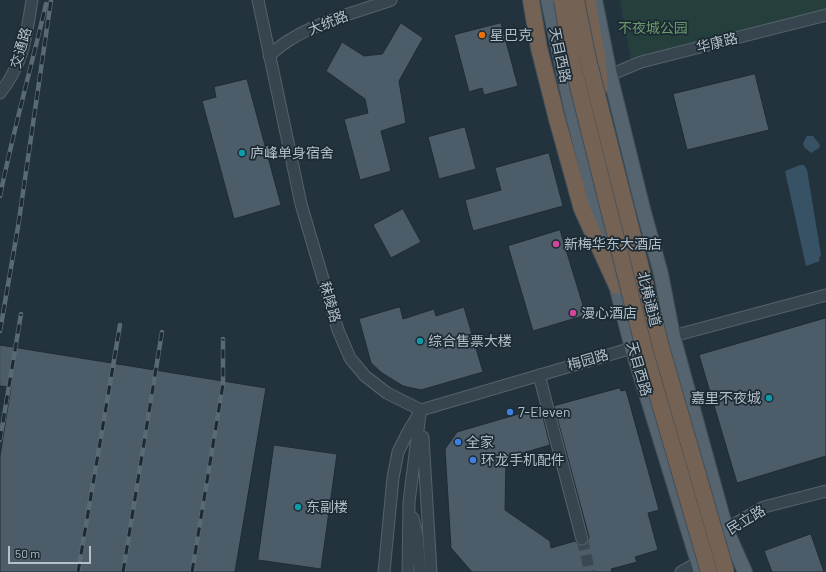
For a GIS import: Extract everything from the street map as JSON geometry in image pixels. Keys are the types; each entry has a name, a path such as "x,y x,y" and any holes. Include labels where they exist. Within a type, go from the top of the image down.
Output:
{"highway":[{"path":"531,0 541,55 582,209 617,286"},
{"name":"北横通道","path":"562,0 572,62 645,352 702,569"},
{"name":"北横通道","path":"576,0 588,58 661,348 726,572"},
{"path":"587,0 597,55 602,115"},
{"path":"697,472 735,572"}],"main road":[{"name":"天目西路","path":"548,0 570,104 632,348 702,569"},
{"path":"595,0 610,75 643,209 661,274 672,336 726,529 745,572"},
{"path":"726,529 727,560 731,572"}],"street":[{"name":"交通路","path":"0,93 9,82 18,66 24,46 32,0"},
{"name":"秣陵路","path":"258,0 260,17 301,204 338,330 350,358 365,376 387,393 421,410"},
{"name":"大统路","path":"269,56 287,41 310,30 333,20 391,0"},
{"name":"华康路","path":"610,75 641,62 826,15"},
{"name":"梅园路","path":"421,410 672,336 826,295"},
{"path":"539,375 582,539"},
{"path":"408,572 409,502 421,410"},
{"path":"384,572 393,478 398,452 421,410"},
{"path":"421,410 431,572"},
{"name":"民立路","path":"681,572 702,569 726,529 764,507 826,491"},
{"path":"409,502 417,535 420,572"}],"green space":[{"name":"不夜城公园","path":"620,0 826,0 826,17 631,61"}],"water":[{"path":"807,136 813,136 820,145 819,148 811,153 804,147 803,143"},
{"path":"800,165 804,165 807,170 821,255 819,258 820,261 806,266 785,171"}],"building":[{"path":"401,23 423,38 399,81 406,123 381,131 391,171 360,180 344,119 368,113 365,99 326,71 342,42 364,56 382,54"},
{"path":"501,23 518,86 484,95 482,88 469,92 454,35"},
{"path":"755,74 769,130 687,150 673,94"},
{"name":"庐峰单身宿舍","path":"247,79 281,205 234,219 202,101 216,97 214,87"},
{"path":"465,127 476,169 439,179 428,137"},
{"path":"549,153 563,206 473,231 465,200 501,190 495,168"},
{"path":"403,209 421,242 391,258 373,225"},
{"path":"560,230 586,315 533,331 508,246"},
{"name":"综合售票大楼","path":"400,307 403,319 434,309 436,316 464,307 483,372 421,390 403,386 382,373 371,363 359,319"},
{"name":"嘉里不夜城","path":"826,318 826,456 737,483 699,355"},
{"path":"0,345 266,388 235,572 0,572 0,456 11,387 0,386"},
{"path":"620,388 621,391 626,390 659,510 648,513 658,550 635,557 637,562 611,569 612,572 472,572 451,548 445,449 457,432 539,408 539,410 541,409 550,445 506,458 505,510 550,541 551,548 575,541 580,546 584,546 587,544 589,537 554,406"},
{"name":"东副楼","path":"274,445 337,454 321,569 258,560"},
{"path":"811,534 824,572 772,572 764,551"}],"tunnel":[{"path":"582,539 590,572"}],"railway":[{"path":"0,331 18,227 51,0"},
{"path":"0,196 46,4"},
{"path":"0,440 21,314"},
{"path":"78,572 120,325"},
{"path":"123,572 162,332"},
{"path":"192,572 223,384 223,339"}],"place":[{"name":"星巴克","path":"482,35"},
{"name":"庐峰单身宿舍","path":"242,153"},
{"name":"新梅华东大酒店","path":"556,244"},
{"name":"漫心酒店","path":"573,313"},
{"name":"综合售票大楼","path":"420,341"},
{"name":"嘉里不夜城","path":"769,398"},
{"name":"7-Eleven","path":"510,412"},
{"name":"全家","path":"458,442"},
{"name":"环龙手机配件","path":"473,460"},
{"name":"东副楼","path":"298,507"}]}
